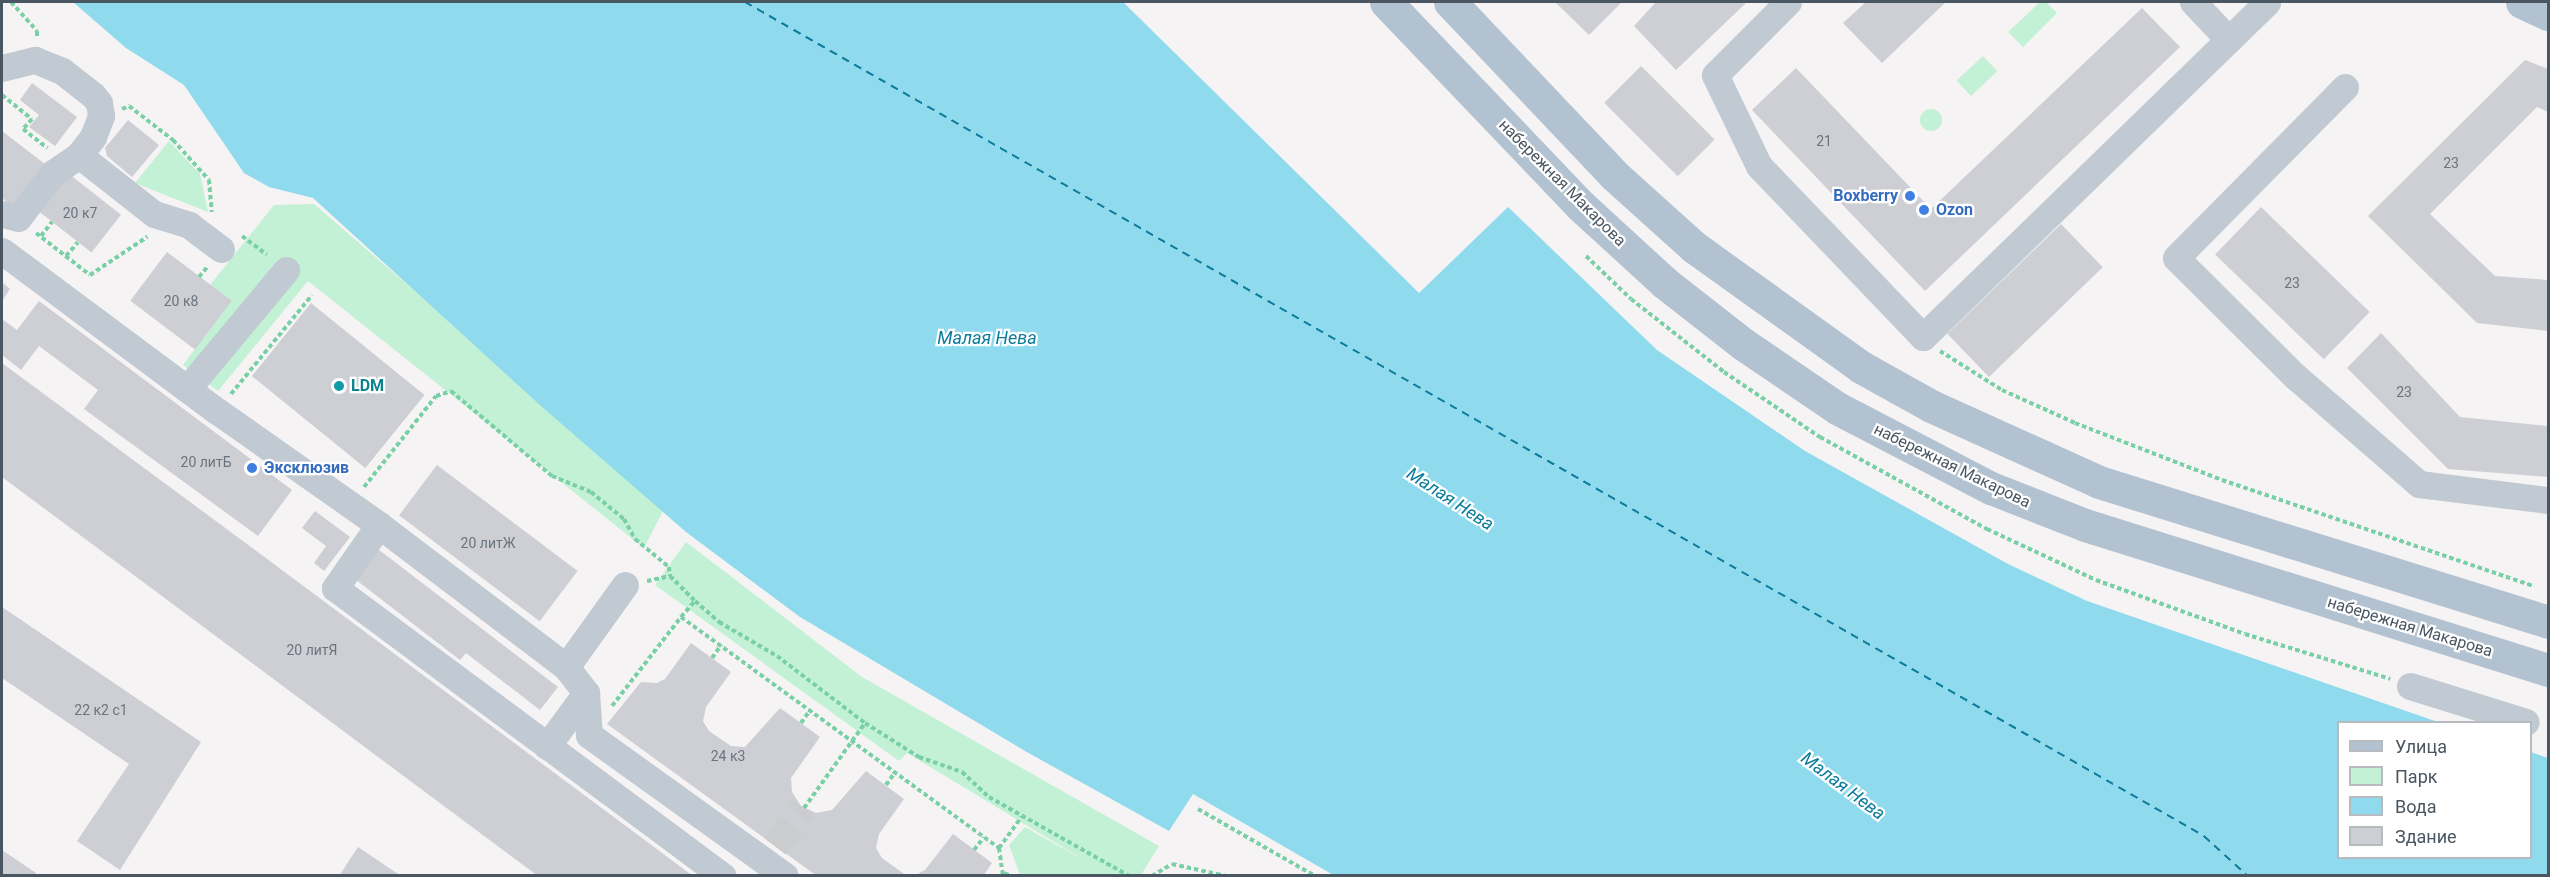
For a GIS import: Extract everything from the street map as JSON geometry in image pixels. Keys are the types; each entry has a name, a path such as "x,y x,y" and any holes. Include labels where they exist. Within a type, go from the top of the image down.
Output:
{"main road":[{"name":"набережная Макарова","path":"1386,2 1581,206 1665,283 1743,344 1837,408 1909,449 1990,488 2085,525 2548,669"},
{"path":"1450,2 1614,175 1694,248 1861,367 2010,445 2099,482 2548,622"},
{"path":"2522,2 2548,14"}],"lane":[{"path":"1788,2 1715,75 1760,166 1923,337 2267,2"},
{"path":"2193,2 2229,40"},
{"path":"2,68 35,60 62,71 93,95 99,103 101,116 93,137 73,159 53,173 7,217"},
{"path":"2345,87 2176,258 2296,377 2419,484 2548,500"},
{"path":"73,159 154,214 189,225 213,243"},
{"path":"2,251 217,411 351,504 566,667 586,693 603,737 774,861"},
{"path":"187,389 286,270"},
{"path":"379,525 335,588 723,876"},
{"path":"566,667 625,585"},
{"path":"2410,686 2522,721"},
{"path":"547,746 586,693"},
{"path":"2532,724 2548,729"}],"path":[{"path":"11,2 38,31 35,60"},
{"path":"2,96 32,118 23,129 73,159"},
{"path":"101,116 129,106 173,140 209,180 213,243"},
{"path":"7,217 41,236 90,275 155,231"},
{"path":"41,236 52,222"},
{"path":"213,243 225,230 241,234 286,270"},
{"path":"66,256 78,242"},
{"path":"217,411 312,295"},
{"path":"1923,337 1968,371 2075,423 2222,480 2538,588"},
{"path":"351,504 436,396 451,391 552,476 591,492 624,519 635,539 669,567 670,576 719,622 777,656 866,723 919,757 962,772 990,797 1129,876"},
{"path":"603,737 681,616 695,601"},
{"path":"681,616 999,848 1004,874 1011,876"},
{"path":"712,658 721,645"},
{"path":"801,723 810,710"},
{"path":"804,808 866,723"},
{"path":"886,785 895,772"},
{"path":"1198,809 1315,876"},
{"path":"999,848 1022,816"},
{"path":"974,850 984,837"},
{"path":"1152,876 1172,864 1226,876"}],"green space":[{"path":"2040,2 2046,2 2057,13 2023,47 2008,32"},
{"path":"1983,56 1997,71 1971,96 1957,81"},
{"path":"1927,109 1935,109 1942,116 1942,124 1935,131 1927,131 1920,124 1920,116"},
{"path":"169,141 200,174 208,212 135,183"},
{"path":"314,204 665,507 644,548 308,281 218,391 183,365 231,301 210,285 274,205"},
{"path":"686,542 862,677 1159,846 1141,875 1020,875 1009,845 1025,827 1089,863 907,753 899,761 655,585"}],"water":[{"name":"Малая Нева","path":"73,2 1123,2 1419,293 1508,207 1657,350 1805,451 2008,564 2087,601 2435,721 2337,721 2337,859 2532,859 2532,752 2548,758 2548,875 1335,876 1193,794 1169,831 1025,751 800,617 686,532 541,406 313,198 269,187 244,173 184,85 126,48"}],"building":[{"path":"1555,2 1622,2 1589,35"},
{"path":"1656,2 1747,2 1676,70 1634,26"},
{"path":"1866,2 1946,2 1882,63 1843,23"},
{"path":"2142,8 2180,47 1925,291 1752,110 1796,68 1931,209"},
{"path":"2525,60 2548,69 2548,112 2537,107 2430,214 2495,276 2548,280 2548,331 2477,323 2368,216"},
{"path":"1641,66 1715,140 1678,176 1604,103"},
{"path":"32,83 77,117 55,146 29,127 39,115 20,100"},
{"path":"128,120 159,145 132,177 107,156 105,148"},
{"path":"2,131 45,164 13,207 2,198"},
{"path":"69,174 121,215 91,252 39,212"},
{"path":"2261,207 2370,312 2324,359 2215,254"},
{"path":"2061,224 2103,267 1989,377 1947,334"},
{"path":"167,252 232,301 195,349 130,301"},
{"path":"2,282 10,289 2,301"},
{"path":"39,301 292,490 258,536 84,409 98,390 39,346 21,370 2,355 2,319 17,330"},
{"name":"LDM","path":"311,303 424,395 365,468 252,376"},
{"path":"2381,333 2460,417 2548,426 2548,477 2448,469 2347,368"},
{"path":"2,363 693,876 538,876 2,477"},
{"path":"437,465 578,571 540,621 399,515"},
{"path":"315,511 350,537 324,571 314,563 326,546 302,528"},
{"path":"374,546 558,687 540,710 466,653 460,660 351,576"},
{"path":"2,607 201,742 120,870 77,841 129,764 2,678"},
{"path":"691,643 731,672 706,707 703,721 709,731 731,746 745,747 780,708 820,737 791,778 792,792 801,806 816,813 832,810 866,771 904,799 879,834 876,848 882,858 907,876 817,876 607,724 641,682 657,683 665,679"},
{"path":"953,834 992,863 983,876 914,876 925,870"},
{"path":"358,847 401,876 339,876"},
{"path":"2,850 36,873 34,876 2,876"}],"ferry route":[{"path":"745,2 2204,836 2248,876"}],"tunnel":[{"path":"775,846 804,808"}],"place":[{"name":"Boxberry","path":"1910,196"},
{"name":"Ozon","path":"1924,210"},
{"name":"LDM","path":"339,386"},
{"name":"Эксклюзив","path":"252,468"}]}
